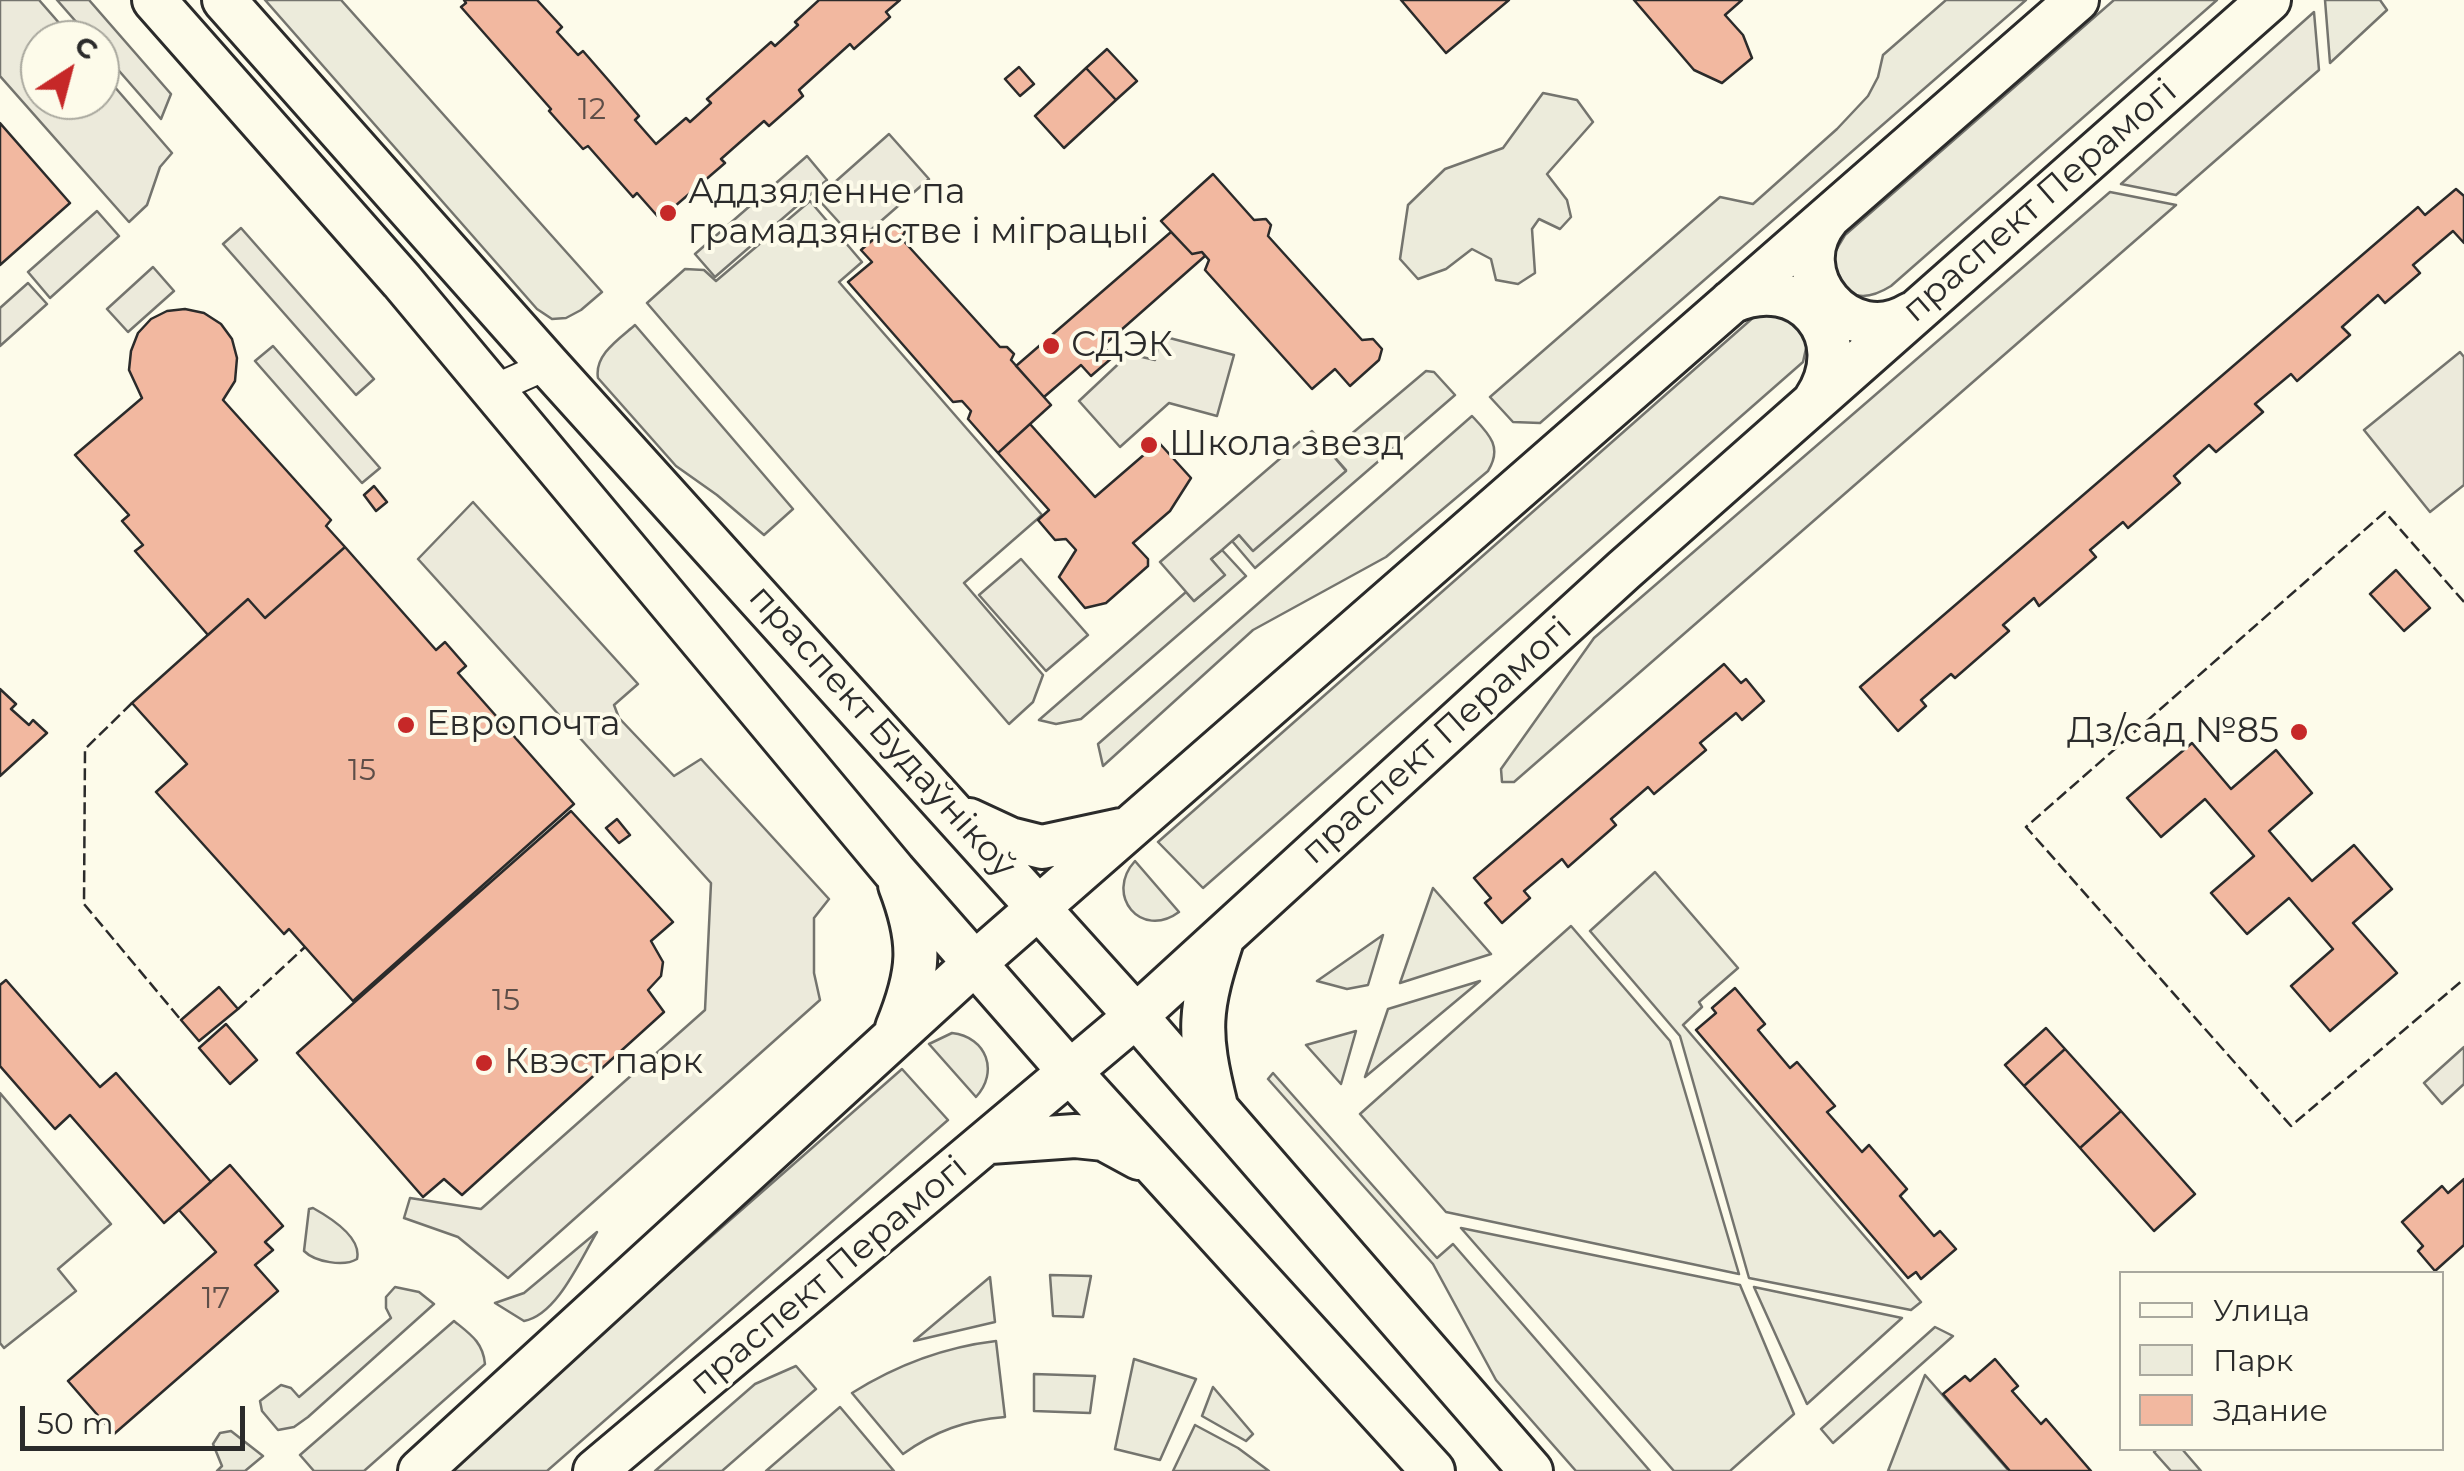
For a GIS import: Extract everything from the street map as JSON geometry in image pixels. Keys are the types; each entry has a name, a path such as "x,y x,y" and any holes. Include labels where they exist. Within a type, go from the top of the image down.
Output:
{"main road":[{"name":"праспект Будаўнікоў","path":"154,0 402,281 894,871 1070,1072 1432,1471"},
{"name":"праспект Будаўнікоў","path":"224,0 548,365 1039,906 1531,1471"},
{"path":"420,1471 1039,906 2076,0"},
{"name":"праспект Перамогі","path":"595,1471 1136,1016 1624,570 2269,0"},
{"path":"1832,214 1815,240 1812,255 1817,286 1825,299 1835,310 1860,322 1889,323 1915,311"},
{"path":"1732,302 1759,292 1774,292 1801,302 1812,312 1822,324 1830,356 1824,386 1814,400"},
{"path":"957,814 1010,839 1042,847 1127,829"},
{"path":"894,871 914,921 918,959 912,992 896,1034"},
{"path":"1217,1111 1204,1059 1201,1023 1207,988 1224,936"},
{"path":"990,1142 1047,1136 1104,1139 1157,1168"}],"street":[{"path":"280,142 319,108"},
{"path":"492,390 548,365"}],"green space":[{"path":"265,0 341,0 602,292 566,318 552,319 537,309"},
{"path":"1946,0 2026,0 1540,423 1513,422 1490,397 1720,197 1753,204 1837,129 1868,96 1883,55"},
{"path":"2114,0 2217,0 1891,286 1860,296 1845,289 1830,260 1845,235"},
{"path":"2325,0 2380,0 2387,10 2330,63"},
{"path":"1543,93 1577,100 1593,122 1547,174 1567,200 1571,217 1560,229 1539,219 1532,229 1535,273 1518,284 1496,280 1491,259 1472,249 1446,269 1418,279 1400,259 1408,205 1445,169 1503,148"},
{"path":"2110,192 2176,205 1514,782 1502,782 1501,769 1594,638"},
{"path":"810,201 862,262 839,282 1042,515 964,583 1043,675 1033,702 1009,724 647,303 685,269 704,270 716,281"},
{"path":"1776,311 1802,326 1807,344 1803,362 1203,888 1158,842 1755,316"},
{"path":"635,325 793,509 764,535 676,466 598,378 604,355"},
{"path":"1426,371 1434,372 1455,395 1255,568 1232,541 1239,535 1252,550 1346,470 1330,452"},
{"path":"1472,416 1494,448 1488,471 1386,557 1253,630 1103,766 1098,744"},
{"path":"1222,550 1246,576 1081,719 1056,724 1039,720 1186,592 1194,601 1224,575 1211,559"},
{"path":"1135,861 1179,912 1152,921 1131,910 1123,887"},
{"path":"1655,872 1738,968 1699,1002 1702,1007 1683,1025 1921,1302 1911,1310 1749,1278 1680,1036 1590,931"},
{"path":"1433,888 1491,954 1400,983"},
{"path":"1571,926 1670,1041 1739,1274 1446,1212 1360,1114"},
{"path":"1383,935 1368,985 1347,989 1317,981"},
{"path":"1480,981 1365,1077 1388,1009"},
{"path":"1356,1031 1341,1084 1306,1045"},
{"path":"952,1033 974,1041 986,1057 987,1077 976,1097 929,1044"},
{"path":"902,1069 948,1120 547,1471 444,1471"},
{"path":"1273,1073 1437,1258 1453,1244 1650,1471 1576,1471 1496,1380 1433,1264 1268,1079"},
{"path":"0,1093 111,1224 58,1269 76,1291 4,1348 0,1343"},
{"path":"313,1208 350,1236 357,1259 330,1262 304,1251 309,1209"},
{"path":"1461,1228 1740,1285 1794,1414 1730,1471 1674,1471"},
{"path":"597,1232 557,1298 536,1317 524,1321 495,1303 524,1293"},
{"path":"1050,1275 1091,1276 1083,1317 1053,1316"},
{"path":"990,1277 995,1322 914,1341"},
{"path":"395,1287 419,1292 434,1304 308,1417 294,1427 278,1430 262,1411 260,1401 281,1385 291,1388 299,1397 391,1318 386,1297"},
{"path":"1754,1287 1902,1318 1807,1404"},
{"path":"454,1321 479,1344 485,1364 364,1471 314,1471 300,1455"},
{"path":"1935,1327 1953,1336 1833,1443 1821,1429"},
{"path":"996,1341 1005,1417 951,1428 903,1454 852,1393 921,1359"},
{"path":"1134,1359 1196,1379 1160,1460 1115,1449"},
{"path":"796,1366 816,1389 722,1471 655,1471 755,1384"},
{"path":"1034,1374 1095,1376 1090,1413 1034,1411"},
{"path":"1925,1375 2009,1471 1888,1471"},
{"path":"1213,1387 1253,1434 1246,1441 1202,1416"},
{"path":"840,1407 894,1471 766,1471"},
{"path":"1195,1425 1238,1448 1269,1471 1173,1471"},
{"path":"231,1431 263,1456 245,1471 217,1471 222,1466 213,1444 220,1433"}],"shaded area":[{"path":"0,0 39,0 56,20 20,20 20,99 0,76"},
{"path":"57,0 89,0 106,20 74,20"},
{"path":"2314,12 2319,70 2176,195 2121,184"},
{"path":"120,36 171,94 161,119 120,72"},
{"path":"120,93 172,153 160,167 147,205 129,222 39,120 120,120"},
{"path":"889,134 929,179 857,242 817,198"},
{"path":"807,156 827,180 715,277 695,254"},
{"path":"97,211 119,236 50,298 28,272"},
{"path":"241,228 374,379 356,395 223,244"},
{"path":"153,267 174,291 128,332 107,309"},
{"path":"28,283 47,304 0,346 0,308"},
{"path":"1162,336 1234,355 1217,416 1169,403 1120,447 1079,401 1129,354 1155,360"},
{"path":"273,346 380,468 362,483 255,361"},
{"path":"2460,352 2464,357 2464,485 2430,512 2364,430"},
{"path":"1312,431 1346,471 1253,551 1239,535 1211,559 1225,575 1194,601 1160,562"},
{"path":"473,502 638,684 614,705 619,718 674,776 701,759 829,899 814,918 814,973 820,1000 508,1278 458,1237 404,1218 410,1198 481,1209 705,1010 711,883 418,559"},
{"path":"1021,559 1088,635 1046,671 979,595"},
{"path":"2464,1047 2464,1084 2442,1104 2424,1083"},
{"path":"2184,1451 2201,1471 2171,1471 2154,1452"}],"building":[{"path":"464,0 537,0 562,27 557,32 578,55 583,51 639,116 635,120 656,144 686,118 690,122 711,103 707,99 771,42 775,46 819,0 900,0 886,12 890,17 854,49 850,44 799,90 803,96 769,126 764,121 721,159 725,163 660,219 637,193 633,197 588,146 583,149 565,129 461,7 466,3"},
{"path":"1401,0 1509,0 1446,53"},
{"path":"1634,0 1742,0 1725,15 1743,35 1752,58 1722,83 1694,70"},
{"path":"1107,49 1137,81 1116,100 1086,68"},
{"path":"1019,67 1034,84 1020,96 1005,79"},
{"path":"1086,68 1116,100 1064,148 1035,116"},
{"path":"0,123 70,203 0,265"},
{"path":"1213,174 1254,220 1266,219 1271,225 1268,236 1362,340 1373,339 1382,349 1379,360 1350,386 1335,369 1312,389 1205,270 1209,260 1202,252 1192,254 1161,221"},
{"path":"2456,189 2464,196 2464,243 2453,231 2413,265 2420,273 2385,303 2378,295 2342,327 2350,335 2297,381 2291,374 2255,404 2263,412 2216,452 2209,445 2174,476 2180,483 2128,528 2123,522 2090,550 2096,557 2039,606 2034,598 2003,625 2009,631 1955,678 1951,674 1921,700 1926,706 1898,731 1860,687 2418,207 2425,215"},
{"path":"899,224 905,232 901,238 1000,347 1007,347 1014,354 1011,360 1051,405 998,453 968,419 971,411 962,401 953,402 848,282 872,262 861,250 890,225"},
{"path":"1171,232 1192,254 1202,252 1205,256 1103,346 1113,357 1091,376 1081,365 1044,397 1016,366"},
{"path":"167,311 204,313 221,324 232,339 237,358 235,381 223,400 331,520 326,526 345,547 265,618 248,599 208,635 135,551 143,545 122,521 129,515 75,455 142,398 129,370 138,333 151,319"},
{"path":"1030,424 1095,497 1146,453 1140,447 1152,435 1191,478 1170,511 1133,543 1148,559 1148,566 1106,603 1085,608 1059,577 1076,550 1066,539 1055,540 1038,520 1049,510 998,453"},
{"path":"374,486 387,502 376,511 364,495"},
{"path":"345,547 436,650 445,642 466,666 458,673 574,804 353,1001 289,929 284,934 156,792 187,764 132,703 248,599 265,618"},
{"path":"2396,570 2430,608 2404,631 2370,594"},
{"path":"1724,664 1741,683 1746,679 1764,701 1742,720 1736,713 1700,743 1706,750 1654,794 1648,787 1611,819 1616,825 1568,867 1562,859 1524,891 1530,898 1502,923 1485,903 1491,898 1474,878"},
{"path":"0,689 16,704 11,709 29,725 33,720 47,733 0,776"},
{"path":"2192,743 2231,789 2276,750 2312,793 2269,831 2312,881 2354,845 2392,889 2353,923 2397,973 2330,1031 2291,986 2333,949 2289,898 2247,934 2211,893 2254,856 2205,799 2161,837 2127,798"},
{"path":"571,811 673,922 651,941 663,962 661,976 648,990 664,1012 462,1195 444,1179 423,1197 297,1053"},
{"path":"617,819 630,835 619,843 606,828"},
{"path":"6,980 100,1087 116,1073 211,1182 164,1223 70,1115 55,1129 0,1066 0,985"},
{"path":"219,987 238,1009 199,1041 181,1020"},
{"path":"1735,988 1765,1024 1758,1030 1790,1068 1797,1062 1835,1106 1827,1112 1862,1152 1869,1145 1907,1189 1900,1196 1934,1236 1940,1231 1956,1249 1921,1279 1916,1272 1908,1278 1696,1030 1716,1013 1712,1008"},
{"path":"226,1024 257,1060 230,1084 199,1048"},
{"path":"2046,1028 2065,1049 2024,1086 2005,1065"},
{"path":"2065,1049 2121,1111 2080,1148 2024,1086"},
{"path":"2121,1111 2195,1194 2154,1231 2080,1148"},
{"path":"230,1165 283,1226 265,1242 273,1250 255,1265 278,1291 114,1434 68,1381 216,1252 179,1210"},
{"path":"2464,1179 2464,1245 2435,1271 2418,1251 2423,1246 2402,1222 2442,1186 2448,1193"},
{"path":"1995,1359 2018,1386 2012,1391 2041,1424 2046,1419 2091,1471 2010,1471 1943,1394 1965,1376 1970,1381"}],"fence":[{"path":"2464,602 2385,512 2026,827 2291,1126 2464,979"},
{"path":"132,703 85,749 84,904 181,1020"},
{"path":"238,1009 305,947"}],"place":[{"name":"Аддзяленне па грамадзянстве і міграцыі","path":"668,213"},
{"name":"СДЭК","path":"1051,346"},
{"name":"Школа звезд","path":"1149,445"},
{"name":"Европочта","path":"406,725"},
{"name":"Дз/сад №85","path":"2299,732"},
{"name":"Квэст парк","path":"484,1063"}]}
